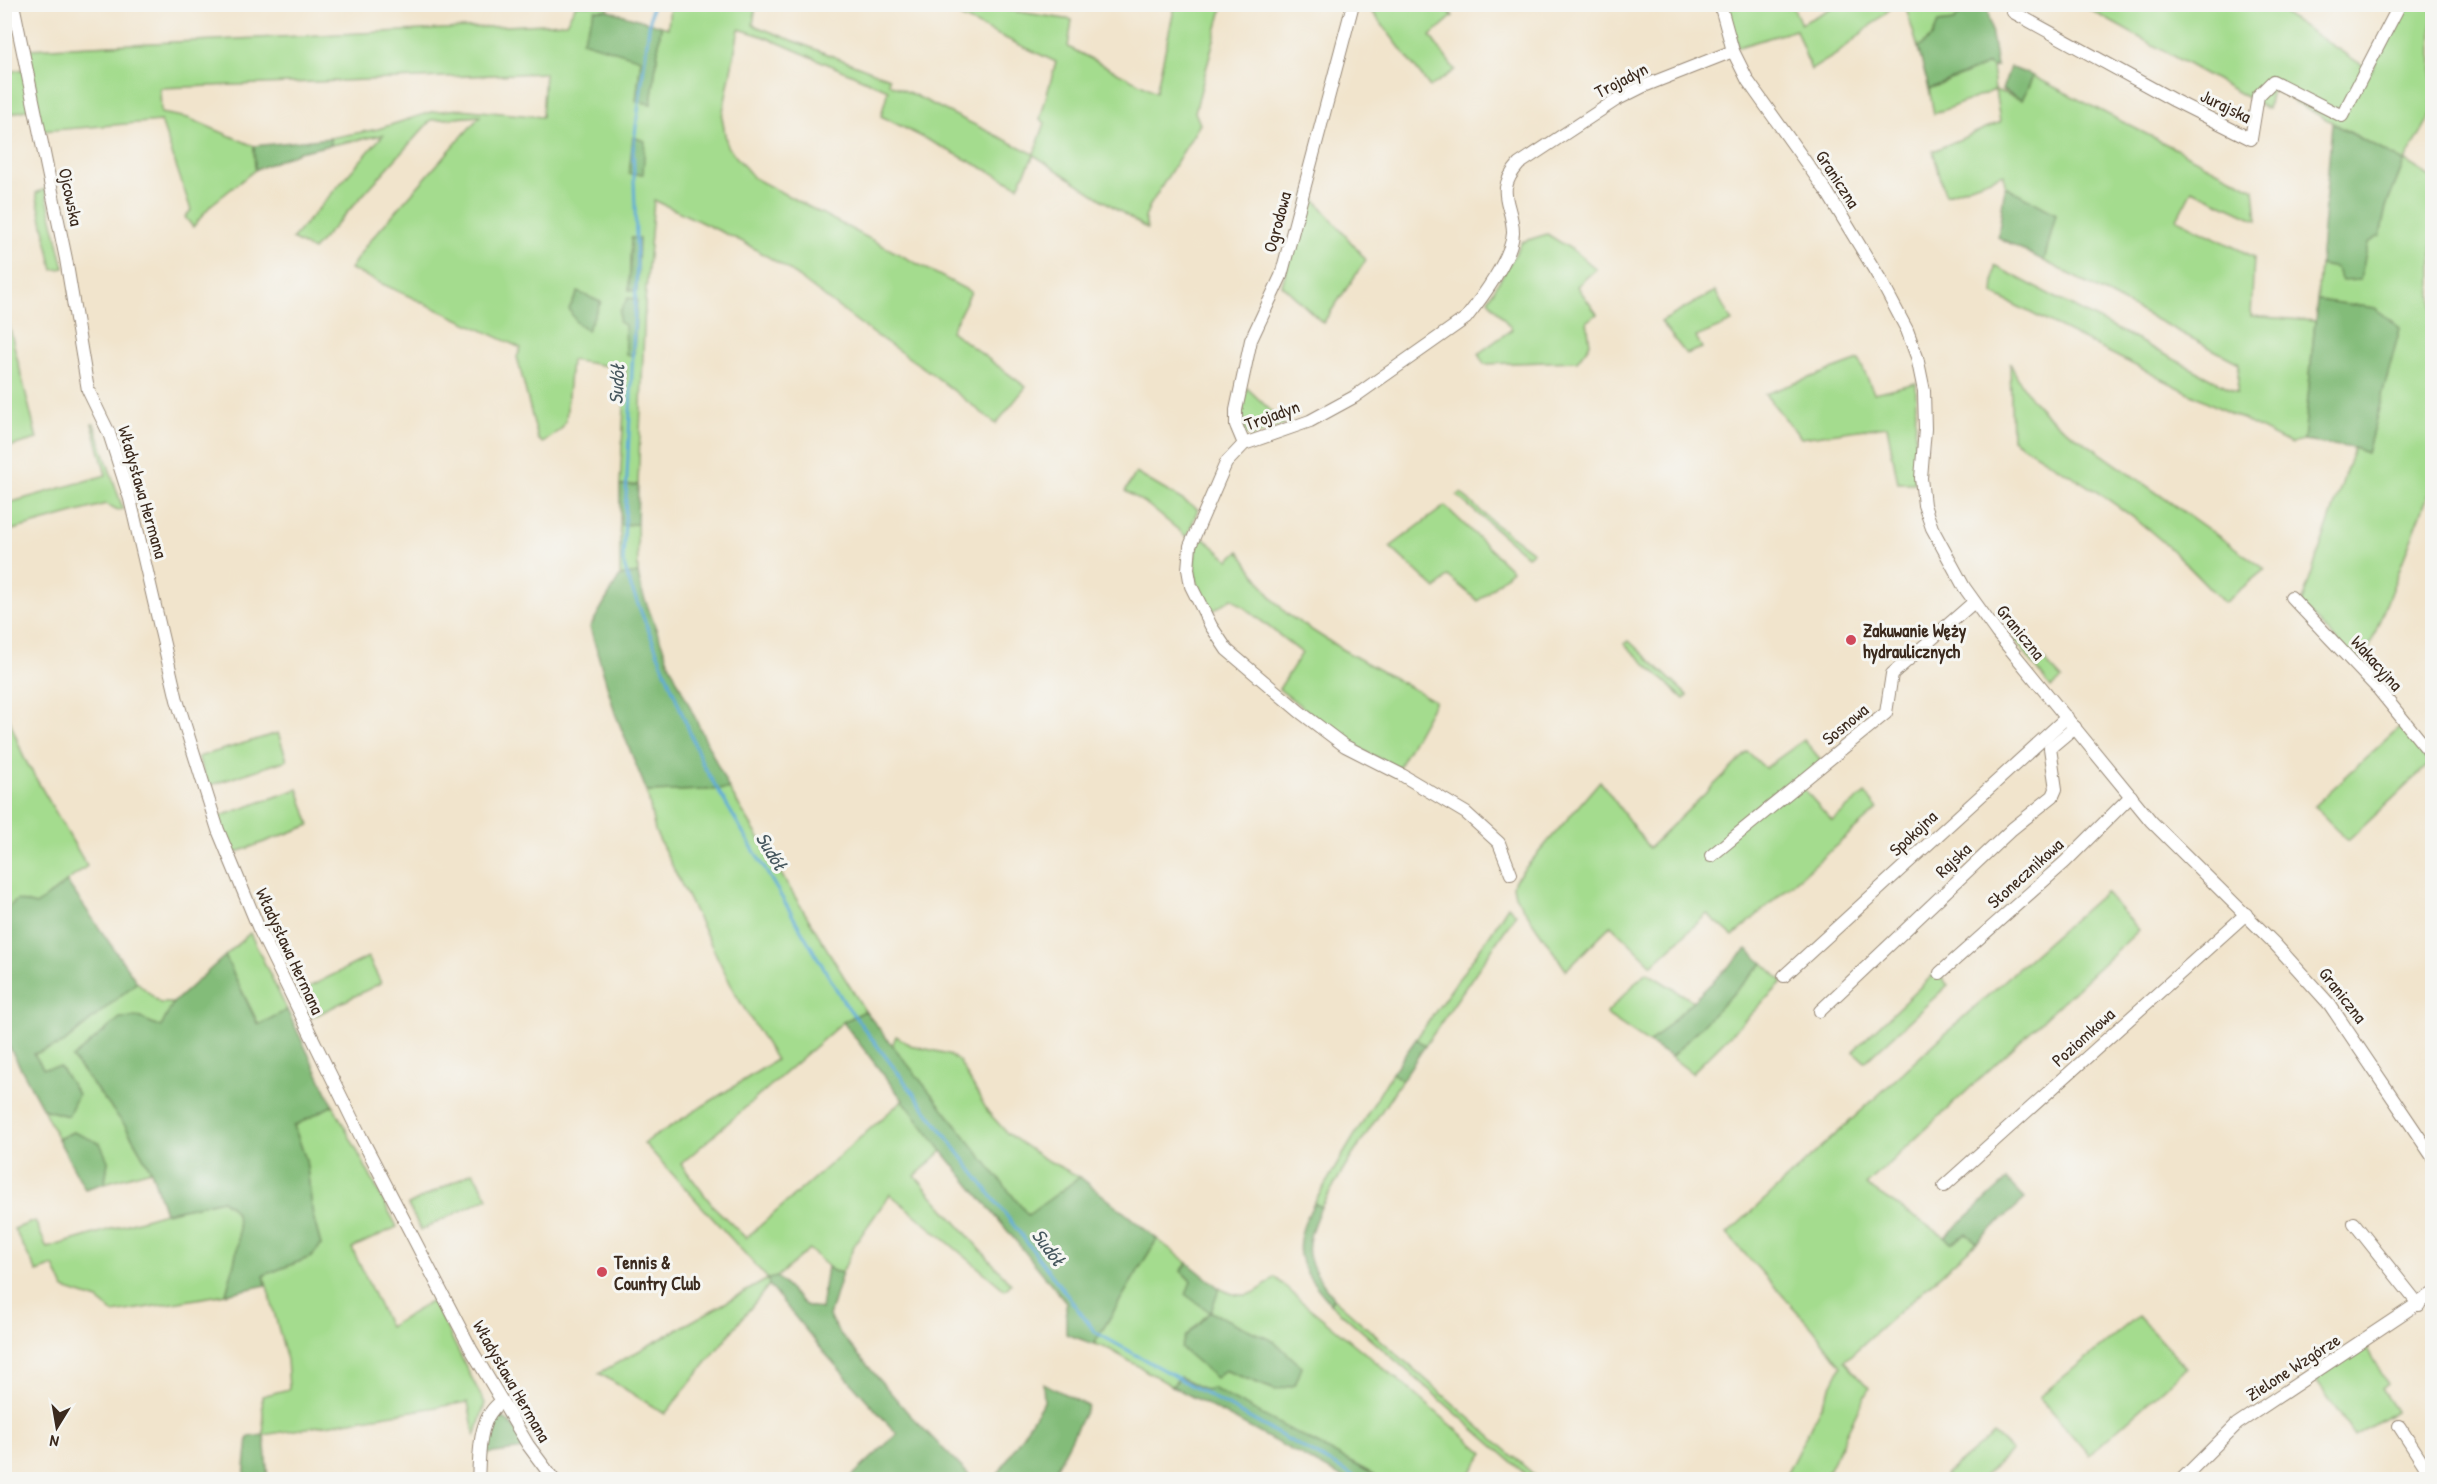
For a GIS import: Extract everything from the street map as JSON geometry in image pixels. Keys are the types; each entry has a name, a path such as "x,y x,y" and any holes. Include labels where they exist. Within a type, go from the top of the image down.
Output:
{"street":[{"name":"Ojcowska","path":"13,4 66,259 91,396"},
{"name":"Ogrodowa","path":"1244,444 1236,425 1236,410 1251,340 1269,306 1281,276 1353,4"},
{"name":"Graniczna","path":"1720,4 1733,51 1748,81 1817,178 1852,232 1907,330 1917,357 1924,391 1925,429 1921,478 1924,505 1932,528 1974,602 2158,828 2300,970 2341,1019 2433,1156"},
{"name":"Jurajska","path":"2013,12 2251,139 2258,96 2273,81 2342,116 2400,4"},
{"name":"Trojadyn","path":"1510,874 1499,843 1466,813 1402,775 1345,746 1300,712 1234,656 1211,626 1191,586 1188,569 1189,553 1226,463 1244,444 1310,421 1354,397 1466,318 1478,304 1509,249 1513,233 1506,187 1512,172 1519,164 1616,100 1644,86 1733,51"},
{"name":"Władysława Hermana","path":"91,396 109,433 122,472 135,518 177,700 207,798 234,870 329,1074 465,1337 544,1469 554,1479"},
{"name":"Wakacyjna","path":"2291,597 2379,690 2433,755"},
{"name":"Sosnowa","path":"1711,856 1886,713 1892,674 1974,602"},
{"name":"Spokojna","path":"1784,976 2067,717"},
{"name":"Rajska","path":"1820,1011 2012,829 2053,796 2056,789 2050,748 2075,727"},
{"name":"Słonecznikowa","path":"1940,973 2065,862 2131,796"},
{"name":"Poziomkowa","path":"1944,1186 2246,914"},
{"path":"2354,1223 2419,1305"},
{"name":"Zielone Wzgórze","path":"2181,1479 2237,1424 2433,1294"},
{"path":"478,1479 484,1422 492,1407 502,1401"},
{"path":"2399,1426 2433,1477"}],"green space":[{"path":"576,5 610,5 607,10 595,10 641,59 637,101 651,104 661,26 668,28 670,5 756,5 753,25 889,78 889,84 1034,154 1045,123 1040,119 1056,62 960,17 966,5 999,5 1006,10 1072,20 1068,47 1156,92 1175,5 1223,5 1195,112 1200,124 1149,207 1145,218 1147,229 1034,155 1018,186 881,116 888,90 765,37 739,29 722,117 727,146 754,178 971,292 951,331 1026,387 996,424 931,373 867,329 785,267 743,242 654,200 645,302 638,485 620,485 626,369 571,360 566,420 562,428 543,443 538,439 517,357 521,348 350,269 367,244 480,116 431,120 313,250 292,239 383,135 331,145 330,138 378,129 431,112 460,109 542,117 545,73 160,88 161,113 188,118 254,146 255,170 211,205 193,227 185,217 191,210 161,121 42,131 29,49 566,23","holes":["631,238 638,239 637,291 629,290"]},
{"path":"1367,5 1444,5 1453,16 1430,36 1455,70 1430,87"},
{"path":"1727,5 1792,5 1801,24 1837,5 1895,5 1837,54 1811,70 1796,30 1738,47"},
{"path":"1905,5 1976,5 1976,10 1954,21 1938,23 1932,37 1918,48"},
{"path":"1976,5 1987,5 1997,66 1992,67 1988,64 1929,89 1918,48 1932,37 1938,23 1954,21 1961,12 1976,10"},
{"path":"2081,5 2271,5 2371,71 2404,5 2432,5 2432,113 2405,161 2432,178 2432,485 2362,667 2301,604 2354,448 2367,453 2400,328 2375,308 2317,300 2320,265 2336,267 2360,280 2368,242 2380,236 2386,207 2404,162 2272,89 2268,109"},
{"path":"595,10 607,10 661,26 651,104 636,101 641,59 582,41"},
{"path":"1989,64 1992,67 1995,90 1934,114 1929,89"},
{"path":"2010,67 2033,76 2022,100 2002,90"},
{"path":"24,69 30,109 5,115 4,73"},
{"path":"2033,76 2254,189 2257,220 2192,190 2177,219 2254,257 2251,316 2315,321 2304,441 2291,444 1993,294 1995,266 2237,392 2239,363 2044,261 2056,214 2005,186 2004,174 1945,195 1933,151 2000,122 1995,90 2022,100"},
{"path":"2332,123 2404,162 2386,207 2380,236 2368,243 2360,280 2342,281 2336,268 2320,265"},
{"path":"633,137 645,141 643,174 629,174"},
{"path":"330,138 331,145 299,152 255,170 254,146"},
{"path":"2005,186 2056,214 2044,261 1998,237"},
{"path":"45,189 64,268 53,270 36,193"},
{"path":"1308,191 1366,260 1323,323 1282,285"},
{"path":"1547,234 1576,252 1596,269 1577,286 1597,314 1587,321 1590,344 1577,361 1484,364 1478,354 1512,329 1488,300 1522,242"},
{"path":"631,238 639,239 637,291 629,290"},
{"path":"1715,291 1732,322 1696,337 1702,348 1686,354 1661,322"},
{"path":"578,292 601,302 587,330 576,322 569,309"},
{"path":"628,298 637,299 634,355 626,355 625,325 619,322 620,311"},
{"path":"2317,300 2375,308 2400,328 2367,453 2354,448 2304,441"},
{"path":"8,321 37,439 5,448 4,322"},
{"path":"1859,360 1874,393 1916,383 1915,483 1898,483 1887,426 1801,438 1765,394"},
{"path":"2010,363 2030,397 2047,415 2265,569 2224,603 2175,553 2144,526 2096,491 2012,439"},
{"path":"1247,388 1285,424 1252,437 1247,435 1242,412"},
{"path":"92,424 94,424 123,509 118,510 106,504 5,532 5,504 106,475"},
{"path":"1136,473 1198,509 1187,537 1148,505 1125,491"},
{"path":"620,485 638,485 637,524 620,525"},
{"path":"1461,493 1495,524 1533,552 1527,556 1457,496"},
{"path":"1445,506 1512,570 1478,601 1448,576 1436,589 1390,547"},
{"path":"637,524 638,573 620,576 620,525"},
{"path":"1200,535 1229,560 1239,551 1271,597 1288,615 1343,650 1435,701 1398,768 1350,744 1279,689 1302,653 1232,598 1210,613 1195,575 1196,546"},
{"path":"638,573 641,589 669,663 729,789 647,792 615,713 590,627 620,576"},
{"path":"2018,632 2062,679 2051,688 2013,637"},
{"path":"1629,641 1688,696 1684,699 1624,644"},
{"path":"8,716 24,758 87,866 36,905 17,900 5,910 4,717"},
{"path":"2404,723 2429,764 2348,841 2314,806"},
{"path":"278,733 287,760 208,786 198,757"},
{"path":"1804,740 1826,766 1802,787 1832,821 1865,793 1878,809 1733,936 1707,914 1652,965 1611,925 1566,970 1515,896 1513,886 1515,880 1600,781 1649,848 1748,752 1765,768"},
{"path":"298,789 310,825 232,854 218,817"},
{"path":"729,789 865,1011 843,1022 681,1164 713,1206 746,1238 904,1099 942,1151 915,1176 1011,1284 1005,1290 890,1194 855,1244 842,1273 833,1271 809,1249 777,1277 768,1279 644,1143 776,1060 736,995 655,831 647,792"},
{"path":"67,882 137,982 62,1044 34,1054 43,1068 60,1067 78,1094 68,1116 43,1109 5,1039 5,910 17,900 36,905"},
{"path":"2105,892 2139,930 1866,1185 1951,1243 1966,1234 1977,1242 1844,1361 1869,1388 1824,1479 1784,1479 1841,1366 1813,1329 1727,1234 1970,1011"},
{"path":"1508,906 1516,914 1425,1046 1416,1039"},
{"path":"250,933 287,1010 259,1025 225,956"},
{"path":"1747,949 1763,963 1671,1057 1649,1043"},
{"path":"225,956 258,1025 287,1010 333,1105 294,1126 306,1160 313,1216 321,1245 311,1257 264,1275 266,1285 226,1294 234,1263 239,1227 232,1208 222,1200 165,1213 151,1170 126,1127 72,1058 120,1018 138,1017 161,1027 173,1003"},
{"path":"368,957 381,983 311,1018 297,993"},
{"path":"1763,963 1783,982 1692,1073 1671,1057"},
{"path":"1646,972 1693,1001 1649,1043 1606,1014"},
{"path":"1936,972 1948,985 1865,1062 1853,1051"},
{"path":"137,982 160,1003 173,1003 161,1027 138,1017 126,1127 151,1170 105,1183 108,1161 73,1132 58,1139 43,1109 68,1116 34,1054 62,1044"},
{"path":"865,1011 1028,1215 1080,1177 1157,1239 1094,1344 1066,1334 1066,1302 942,1151 843,1022"},
{"path":"896,1036 910,1045 948,1054 959,1061 988,1112 1007,1133 1043,1158 1080,1177 1028,1216 892,1046"},
{"path":"1416,1039 1425,1046 1402,1080 1392,1073"},
{"path":"1392,1073 1402,1080 1321,1207 1314,1203"},
{"path":"333,1105 397,1227 352,1248 389,1327 432,1301 485,1403 475,1437 468,1402 264,1435 262,1396 289,1389 287,1360 264,1275 311,1257 321,1245 313,1216 306,1160 294,1126"},
{"path":"73,1132 100,1143 108,1161 105,1183 85,1189 58,1139"},
{"path":"473,1172 488,1198 421,1230 408,1205"},
{"path":"2007,1180 2025,1199 1977,1242 1966,1234 1951,1243 1945,1237"},
{"path":"222,1200 233,1209 239,1227 237,1251 226,1294 114,1313 98,1300 64,1289 54,1266 37,1272 14,1229 35,1221 47,1248 165,1213"},
{"path":"1314,1203 1321,1207 1310,1235 1309,1255 1316,1274 1333,1298 1330,1303 1310,1278 1300,1256 1301,1233"},
{"path":"1157,1239 1188,1263 1181,1271 1191,1281 1210,1312 1219,1288 1236,1295 1249,1294 1275,1277 1484,1453 1466,1479 1382,1479 1180,1377 1172,1386 1109,1349 1094,1344","holes":["1185,1337 1275,1390 1224,1370"]},
{"path":"1188,1263 1219,1288 1211,1312 1275,1342 1302,1367 1295,1385 1276,1390 1225,1370 1216,1378 1181,1348 1185,1337 1210,1312 1186,1295 1191,1281 1181,1271"},
{"path":"827,1266 833,1271 842,1273 829,1316 837,1330 909,1414 973,1479 849,1479 897,1434 823,1351 769,1285 768,1279 777,1277 805,1305 821,1309"},
{"path":"768,1279 769,1285 665,1414 599,1373"},
{"path":"1333,1298 1539,1479 1531,1479 1330,1303"},
{"path":"2138,1316 2186,1368 2089,1455 2039,1397"},
{"path":"2365,1345 2387,1384 2381,1389 2396,1411 2355,1436 2315,1379"},
{"path":"1180,1377 1205,1390 1212,1388 1382,1479 1345,1479 1172,1386"},
{"path":"1043,1383 1088,1406 1051,1479 995,1479 1044,1401"},
{"path":"497,1415 503,1417 511,1425 526,1449 486,1454 493,1421"},
{"path":"1994,1434 2012,1451 1981,1479 1949,1479 1945,1475"},
{"path":"264,1435 268,1479 244,1479 248,1437"}],"waterway":[{"name":"Sudół","path":"652,4 633,150 637,265 623,561 629,582 703,765 844,1002 1095,1332 1361,1480"}],"place":[{"name":"Zakuwanie Węży hydraulicznych","path":"1851,640"},
{"name":"Tennis & Country Club","path":"602,1272"}]}
